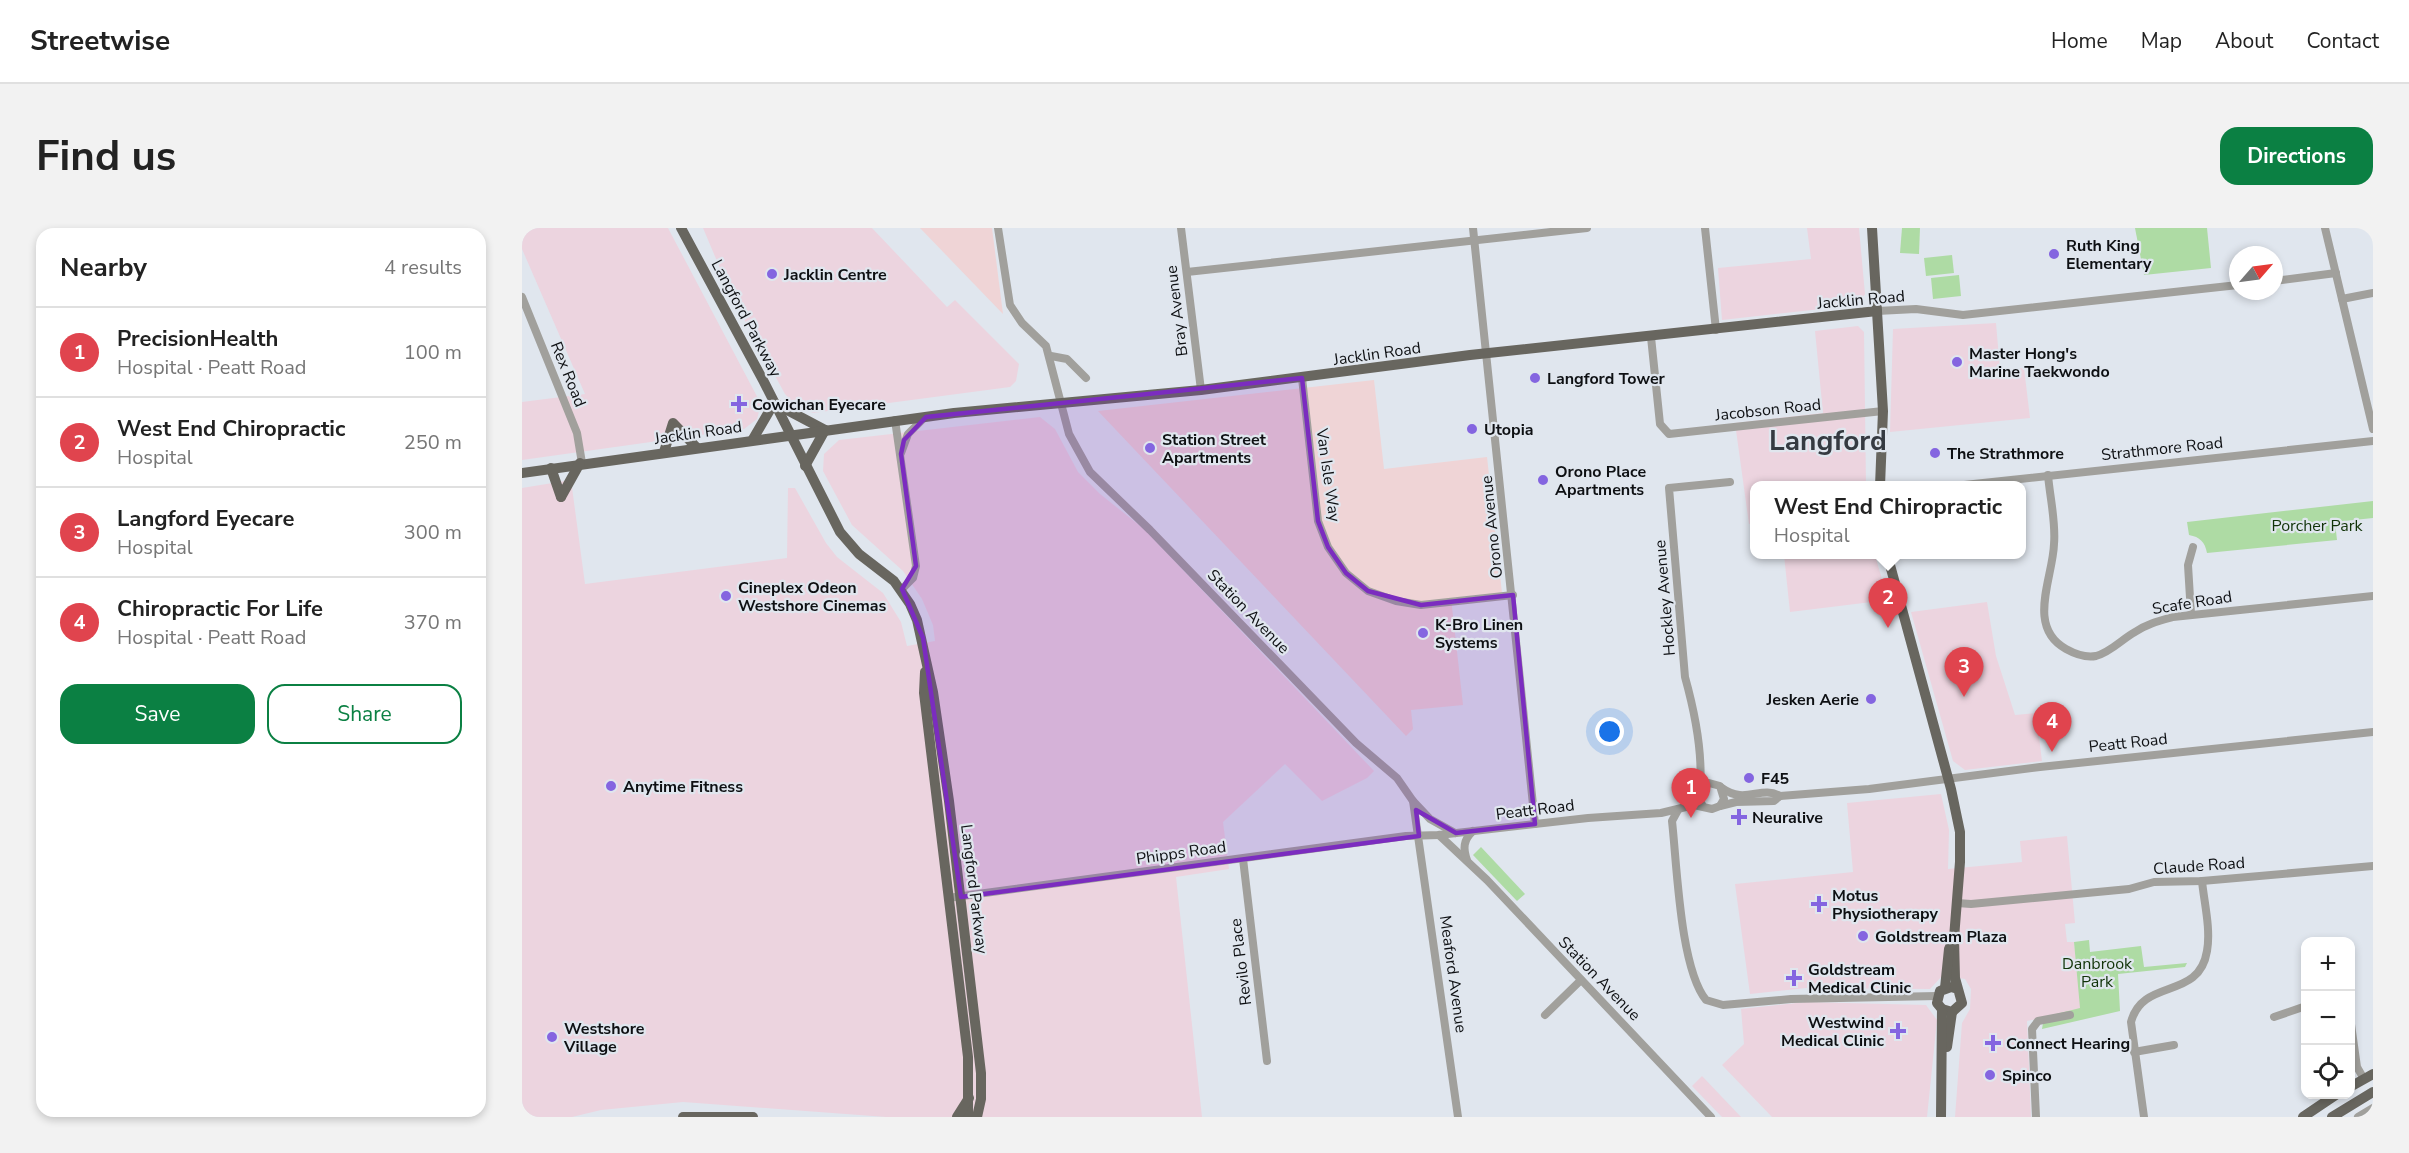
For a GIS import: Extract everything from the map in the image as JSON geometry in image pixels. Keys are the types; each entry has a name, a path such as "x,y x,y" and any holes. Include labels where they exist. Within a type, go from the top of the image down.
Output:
{"main road":[{"name":"Langford Parkway","path":"681,228 840,532 859,554 886,572 902,589 917,620 933,692 980,1051 981,1099 977,1117"},
{"path":"1872,228 1883,411 1880,481"},
{"name":"Jacklin Road","path":"522,473 895,420 1201,390 1486,354 1877,311"},
{"path":"753,439 774,403 825,430 805,466"},
{"path":"664,452 673,423 697,448"},
{"path":"551,468 561,496 581,463"},
{"path":"1888,559 1948,778 1960,832 1954,938 1958,989 1962,1003 1943,1002"},
{"name":"Langford Parkway","path":"926,665 923,677 924,693 968,1057 968,1117"},
{"path":"1941,1117 1943,1002 1949,949 1954,938"},
{"path":"1943,1002 1958,989"},
{"path":"2355,1084 2368,1076"},
{"path":"2332,1117 2373,1092"},
{"path":"957,1117 969,1098"},
{"path":"981,1099 983,1117"},
{"path":"2303,1117 2331,1099"},
{"path":"683,1117 753,1117"}],"street":[{"path":"998,228 1010,305 1022,323 1046,346 1051,356 1067,359 1086,378"},
{"name":"Bray Avenue","path":"1181,228 1201,390"},
{"name":"Orono Avenue","path":"1473,228 1513,595 1535,824"},
{"path":"1187,272 1587,228"},
{"path":"1705,228 1716,330"},
{"path":"2325,228 2373,425"},
{"path":"2283,280 2336,273"},
{"name":"Jacklin Road","path":"1877,311 1916,309 1964,315 2229,286"},
{"path":"2342,299 2373,293"},
{"name":"Rex Road","path":"522,297 577,433 581,463"},
{"name":"Jacobson Road","path":"1651,337 1660,424 1669,434 1883,411"},
{"name":"Station Avenue","path":"1051,356 1069,434 1079,456 1097,480 1150,530 1356,743 1397,778 1413,801 1419,836"},
{"name":"Van Isle Way","path":"1302,378 1318,521 1328,547 1346,573 1368,591 1396,601 1421,605 1513,595"},
{"path":"901,454 908,434 926,417"},
{"path":"895,420 916,566 913,578 902,589"},
{"name":"Strathmore Road","path":"2002,481 2373,441"},
{"name":"Scafe Road","path":"2048,476 2055,541 2044,618 2048,631 2057,644 2084,657 2097,655 2151,622 2191,614 2373,596"},
{"name":"Hockley Avenue","path":"1699,790 1702,766 1691,695 1685,677 1669,488 1730,482"},
{"path":"2191,614 2188,565 2193,547"},
{"name":"Peatt Road","path":"1659,812 1685,803 1707,783 1719,786 1738,796 1773,792 1780,796 1878,788 1948,778 2373,732"},
{"path":"1702,766 1719,786 1724,799 1719,806"},
{"path":"1699,790 1699,801 1703,806"},
{"name":"Peatt Road","path":"1419,836 1678,810 1694,805 1710,809 1736,802 1774,801 1780,796"},
{"path":"1413,801 1430,819 1456,833"},
{"path":"1678,810 1672,821 1686,939 1697,986 1706,1000 1723,1005 1808,998 1920,998 1943,1002"},
{"path":"1659,812 1672,821"},
{"path":"1467,860 1464,846 1467,836 1473,831"},
{"name":"Station Avenue","path":"1439,835 1467,860 1711,1117"},
{"name":"Phipps Road","path":"948,898 1419,836"},
{"name":"Meaford Avenue","path":"1419,836 1458,1117"},
{"name":"Revilo Place","path":"1243,859 1267,1061"},
{"name":"Claude Road","path":"1957,903 1971,904 2118,890 2154,882 2202,881 2373,867"},
{"path":"2144,1117 2131,1022 2141,1002 2153,994 2189,981 2200,970 2208,944 2202,881"},
{"path":"1545,1015 1581,980"},
{"path":"2274,1017 2301,1008"},
{"path":"2036,1117 2032,1029 2038,1021 2070,1016"},
{"path":"2134,1052 2174,1045"},
{"path":"2354,1045 2357,1067 2368,1076"},
{"path":"2358,1117 2373,1108"}],"highlighted area":[{"path":"1302,378 1318,521 1328,547 1346,573 1368,591 1421,605 1513,595 1535,824 1456,833 1416,810 1419,836 961,897 923,638 902,589 916,566 901,454 904,440 926,417"}],"shaded area":[{"path":"522,228 668,228 761,404 757,419 744,429 522,460 522,402 585,394 522,249"},
{"path":"703,228 872,228 947,307 955,300 1019,364 1016,381 1010,387 813,413 796,406 785,394 733,299"},
{"path":"920,228 992,228 1003,314"},
{"path":"1807,228 1859,228 1865,294 1857,305 1722,320 1718,268 1811,259"},
{"path":"1996,323 2000,370 2024,368 2030,418 1890,432 1893,329"},
{"path":"1858,326 1864,332 1866,481 1750,481 1749,524 1735,423 1823,413 1815,331"},
{"path":"1374,380 1384,469 1487,457 1502,593 1451,598 1463,705 1411,710 1413,729 1406,736 1098,411"},
{"path":"1040,417 1055,429 1078,472 1100,494 1144,529 1374,771 1367,778 1322,801 1285,764 1223,822 1229,869 1176,877 1202,1117 886,1117 683,1102 601,1110 572,1117 522,1117 522,488 571,480 585,584 787,558 788,488 795,488 826,543 837,557 883,593 901,622 907,646 935,641 933,625 922,599 903,571 852,525 823,471 824,454 839,440"},
{"path":"1784,559 1876,559 1888,600 1790,612"},
{"path":"1987,602 1996,656 2015,715 2036,713 2042,761 1965,770 1953,761 1911,612"},
{"path":"1941,794 1949,830 1948,869 2022,862 2020,841 2067,836 2075,923 2065,924 2067,942 2074,942 2081,1009 2027,1021 2031,1117 1955,1117 1962,1023 1970,1009 1971,989 1965,979 1943,975 1930,989 1806,988 1750,994 1735,884 1853,872 1847,803"},
{"path":"1806,1002 1926,1005 1937,1020 1927,1117 1772,1117 1722,1065 1744,1044 1741,1009"},
{"path":"1702,1076 1741,1117 1722,1117 1692,1086"}],"green space":[{"path":"1902,228 1920,228 1919,254 1900,253"},
{"path":"2135,228 2207,228 2211,268 2144,275"},
{"path":"1952,255 1954,273 1926,276 1924,258"},
{"path":"1959,275 1961,296 1933,299 1931,278"},
{"name":"Porcher Park","path":"2373,501 2373,518 2335,522 2337,540 2207,553 2201,541 2189,535 2187,522"},
{"path":"1481,847 1525,894 1517,901 1473,855"},
{"name":"Danbrook Park","path":"2089,940 2090,952 2141,946 2144,967 2187,963 2185,967 2118,974 2120,1011 2042,1029 2044,1017 2080,1008 2074,942"}],"place":[{"name":"Ruth King Elementary","path":"2054,254"},
{"name":"Jacklin Centre","path":"772,274"},
{"name":"Master Hong's Marine Taekwondo","path":"1957,362"},
{"name":"Langford Tower","path":"1535,378"},
{"name":"Cowichan Eyecare","path":"739,404"},
{"name":"Utopia","path":"1472,429"},
{"name":"Station Street Apartments","path":"1150,448"},
{"name":"The Strathmore","path":"1935,453"},
{"name":"Orono Place Apartments","path":"1543,480"},
{"name":"Cineplex Odeon Westshore Cinemas","path":"726,596"},
{"name":"West End Chiropractic","path":"1888,628"},
{"name":"K-Bro Linen Systems","path":"1423,633"},
{"name":"Langford Eyecare","path":"1964,697"},
{"name":"Jesken Aerie","path":"1871,699"},
{"name":"Chiropractic For Life","path":"2052,752"},
{"name":"F45","path":"1749,778"},
{"name":"Anytime Fitness","path":"611,786"},
{"name":"Neuralive","path":"1739,817"},
{"name":"PrecisionHealth","path":"1691,818"},
{"name":"Motus Physiotherapy","path":"1819,904"},
{"name":"Goldstream Plaza","path":"1863,936"},
{"name":"Goldstream Medical Clinic","path":"1794,978"},
{"name":"Westwind Medical Clinic","path":"1898,1031"},
{"name":"Westshore Village","path":"552,1037"},
{"name":"Connect Hearing","path":"1993,1043"},
{"name":"Spinco","path":"1990,1075"}],"district":[{"name":"Langford","path":"1828,440"}]}
